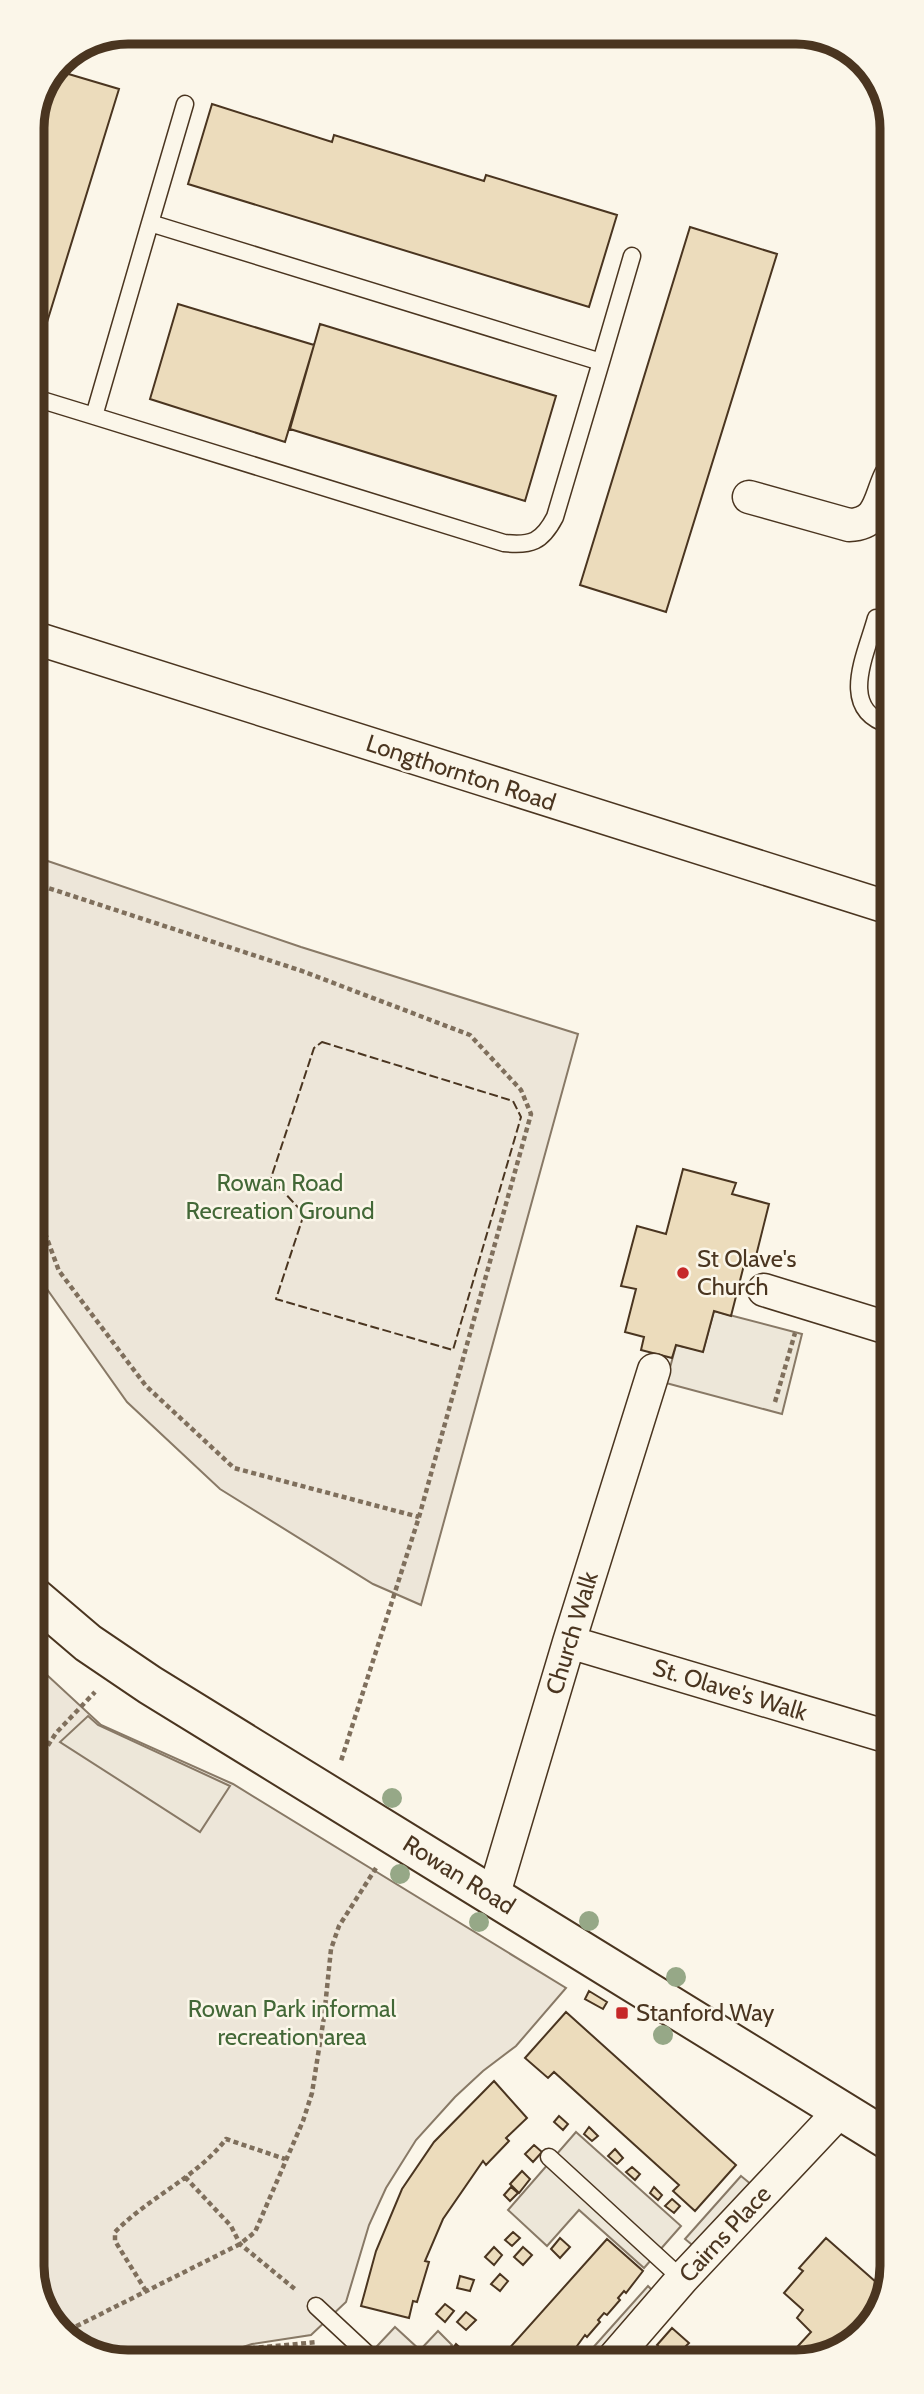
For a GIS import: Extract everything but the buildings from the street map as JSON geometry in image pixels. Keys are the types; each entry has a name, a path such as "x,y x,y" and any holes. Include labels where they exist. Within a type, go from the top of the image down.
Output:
{"main road":[{"name":"Rowan Road","path":"44,1606 120,1666 214,1726 880,2135"}],"street":[{"path":"749,497 849,525 870,520 880,502"},
{"name":"Longthornton Road","path":"44,641 880,905"},
{"path":"764,1290 880,1326"},
{"name":"Church Walk","path":"493,1897 654,1370"},
{"name":"St. Olave's Walk","path":"569,1642 880,1734"},
{"name":"Cairns Place","path":"621,2350 682,2279 840,2110"}],"lane":[{"path":"94,416 185,104"},
{"path":"150,223 601,362"},
{"path":"44,401 503,543 520,545 547,534 555,517 632,256"},
{"path":"876,618 857,685 859,698 866,711 880,722"},
{"path":"549,2157 682,2279"},
{"path":"316,2306 363,2350"}],"path":[{"path":"44,887 302,971 470,1035 521,1090 531,1114 419,1517 340,1764 322,1790"},
{"path":"44,1231 59,1271 146,1386 234,1468 419,1517"},
{"path":"775,1402 805,1302"},
{"path":"44,1752 56,1733 120,1666"},
{"path":"72,2329 240,2244 255,2232 303,2121 317,2071 331,1950 339,1926 395,1835"},
{"path":"146,2291 115,2241 115,2232 132,2214 171,2189 212,2157 226,2139 285,2159"},
{"path":"186,2177 231,2226 240,2244 316,2306 321,2342 248,2350"}],"green space":[{"name":"Rowan Road Recreation Ground","path":"44,860 301,947 578,1034 421,1605 373,1584 220,1489 127,1402 44,1285"},
{"name":"Rowan Park informal recreation area","path":"44,1672 101,1725 233,1784 566,1988 516,2046 455,2097 416,2140 386,2188 369,2225 346,2302 311,2335 252,2344 234,2350 111,2349 95,2344 72,2329 50,2299 44,2278"}],"shaded area":[{"path":"714,1311 802,1334 782,1414 666,1383 676,1345 703,1351"},
{"path":"88,1716 98,1725 230,1786 200,1832 60,1742"},
{"path":"576,2132 681,2226 644,2268 579,2210 547,2246 508,2210"},
{"path":"741,2176 752,2185 696,2248 685,2239"},
{"path":"648,2286 656,2294 605,2350 591,2350"},
{"path":"395,2327 420,2350 373,2350"},
{"path":"438,2331 452,2345 448,2350 420,2350"}],"fence":[{"path":"322,1042 513,1101 521,1117 453,1350 276,1299 304,1214 271,1178 314,1048 322,1042"}],"place":[{"name":"St Olave's Church","path":"683,1273"},
{"name":"Stanford Way","path":"622,2013"}]}
